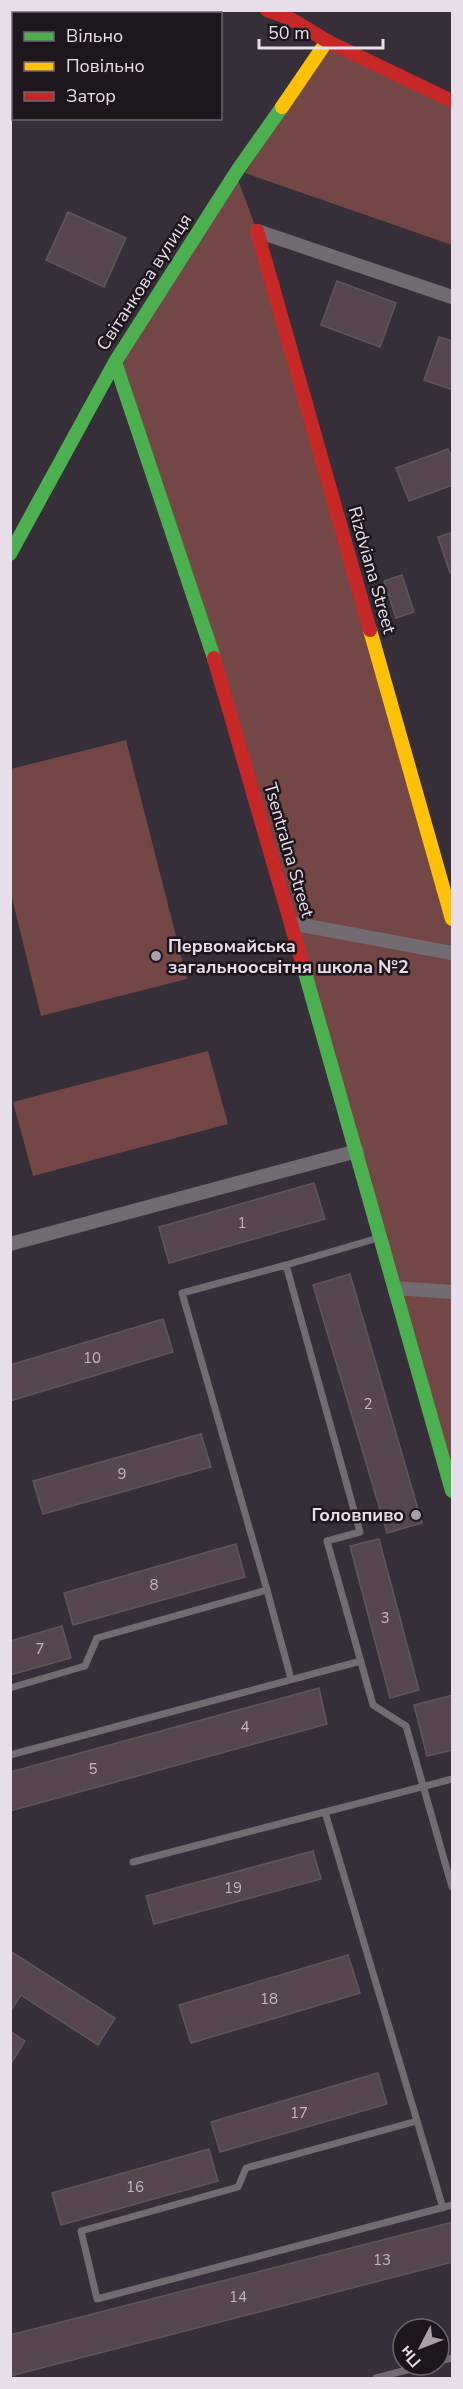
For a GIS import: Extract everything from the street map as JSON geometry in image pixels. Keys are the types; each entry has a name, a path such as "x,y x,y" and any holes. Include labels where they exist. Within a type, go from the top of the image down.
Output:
{"street":[{"path":"267,10 291,15 327,41 453,101"},
{"name":"Світанкова вулиця","path":"10,554 115,362 237,171 327,41"},
{"name":"Rizdviana Street","path":"453,297 257,231 453,919"},
{"name":"Tsentralna Street","path":"115,362 227,698 453,1491"},
{"path":"291,923 453,953"},
{"path":"10,1244 357,1151"},
{"path":"395,1287 453,1292"}],"lane":[{"path":"291,1679 182,1293 381,1238"},
{"path":"286,1264 360,1532 327,1540 373,1705 406,1725 453,1887"},
{"path":"10,1688 85,1666 97,1638 267,1590"},
{"path":"10,1755 361,1661"},
{"path":"133,1862 453,1779"},
{"path":"324,1812 443,2208"},
{"path":"417,2121 246,2168 238,2187 81,2232 97,2299 453,2205"},
{"path":"376,2379 391,2375"}],"shaded area":[{"path":"330,46 452,102 452,245 245,173"},
{"path":"238,180 257,231 452,919 452,1491 357,1151 117,364"},
{"path":"126,740 187,979 41,1016 11,894 11,769"},
{"path":"208,1051 228,1124 33,1176 13,1102"}],"building":[{"path":"68,212 126,238 104,287 46,260"},
{"path":"337,281 396,303 380,347 321,325"},
{"path":"439,337 453,341 453,390 424,380"},
{"path":"448,449 453,460 453,485 409,501 396,468"},
{"path":"453,532 453,573 450,573 438,537"},
{"path":"402,575 414,612 396,618 384,581"},
{"path":"314,1183 325,1219 169,1263 159,1227"},
{"path":"350,1274 422,1523 387,1533 313,1285"},
{"path":"163,1319 173,1352 10,1401 10,1365"},
{"path":"201,1434 211,1467 43,1514 33,1481"},
{"path":"379,1539 419,1690 390,1698 350,1546"},
{"path":"236,1544 245,1577 73,1625 64,1593"},
{"path":"62,1626 71,1658 10,1675 10,1641"},
{"path":"319,1688 327,1724 10,1811 10,1772"},
{"path":"453,1695 453,1750 427,1756 414,1705"},
{"path":"313,1851 321,1879 154,1924 146,1896"},
{"path":"10,1951 115,2018 98,2045 21,1995 10,2012"},
{"path":"348,1955 360,1993 191,2043 179,2005"},
{"path":"10,2031 25,2041 10,2065"},
{"path":"378,2073 387,2104 220,2152 211,2122"},
{"path":"209,2149 218,2181 61,2225 52,2193"},
{"path":"453,2222 453,2262 10,2376 10,2335"}],"traffic: fast":[{"path":"10,554 115,362 237,171 282,107"},
{"path":"115,362 214,658"},
{"path":"304,969 452,1491"}],"traffic: slow":[{"path":"282,107 327,41"},
{"path":"370,630 452,919"}],"traffic: jam":[{"path":"267,10 291,19 327,41 452,101"},
{"path":"257,231 370,630"},
{"path":"214,658 304,969"}],"place":[{"name":"Первомайська загальноосвітня школа №2","path":"156,956"},
{"name":"Головпиво","path":"416,1515"}]}
